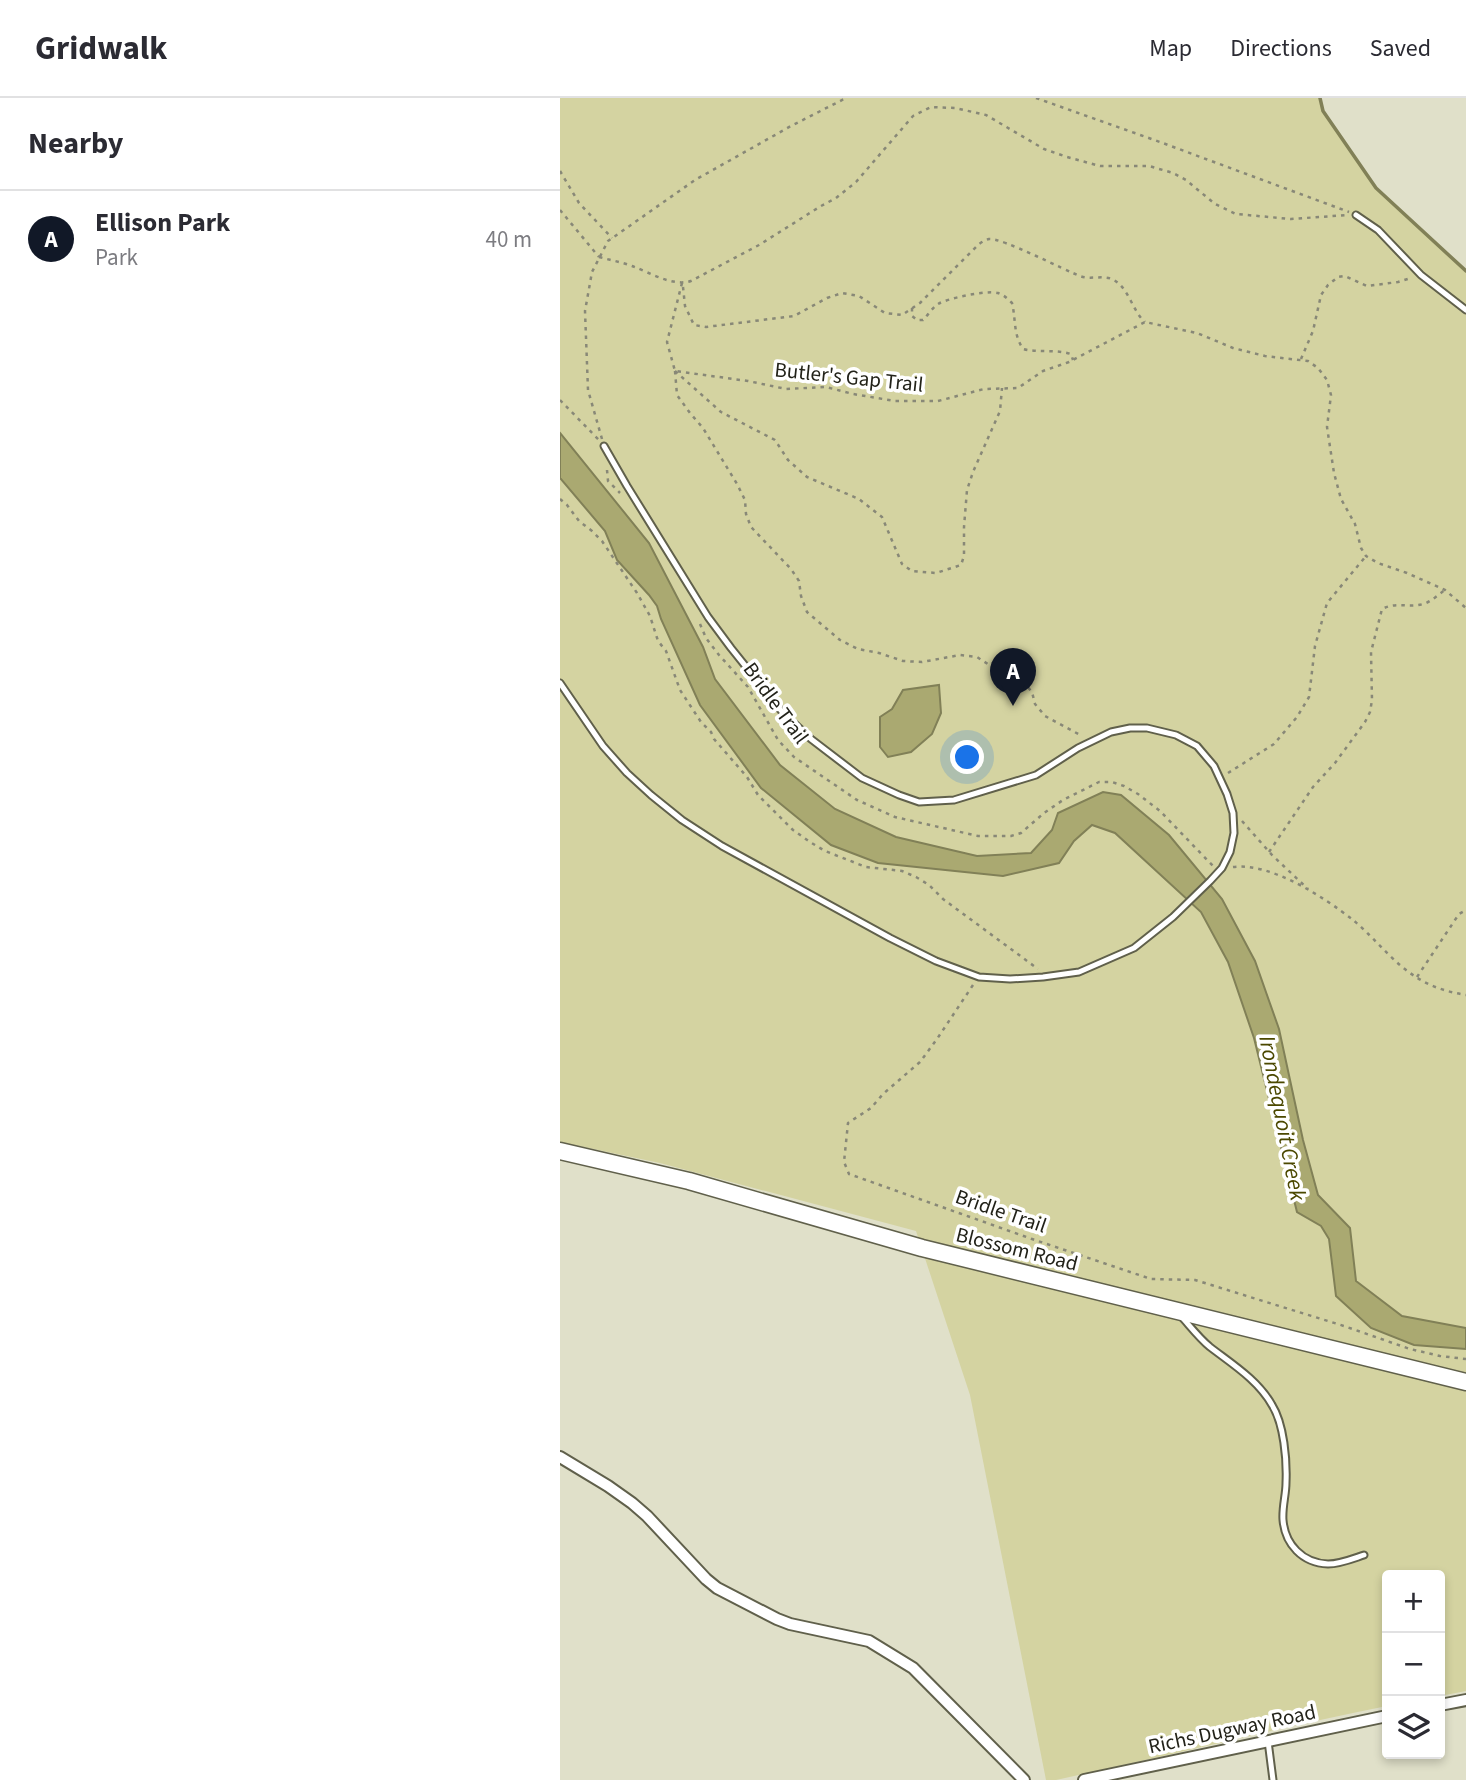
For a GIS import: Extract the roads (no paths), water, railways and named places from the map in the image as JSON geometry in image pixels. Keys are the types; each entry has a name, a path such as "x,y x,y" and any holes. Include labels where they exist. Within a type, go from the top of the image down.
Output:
{"street":[{"name":"Blossom Road","path":"560,1151 689,1181 922,1248 1466,1382"},
{"path":"560,1457 632,1503 706,1580 718,1588 790,1624 869,1642 913,1668 1024,1780"},
{"path":"1445,1704 1466,1700"},
{"name":"Richs Dugway Road","path":"1084,1780 1382,1717"}],"lane":[{"path":"1356,215 1378,230 1421,275 1466,310"},
{"path":"560,683 603,746 651,795 682,820 734,852 890,938 936,961 979,976 1010,979 1079,972 1135,948 1210,881 1230,852 1234,833 1233,813 1214,766 1197,746 1176,735 1147,728 1111,732 1091,741 1036,775 954,800 919,802 862,778 811,739 783,713 731,648 708,617 604,446"},
{"path":"1174,1309 1208,1345 1249,1378 1272,1404 1279,1420 1286,1465 1283,1520 1296,1552 1305,1558 1328,1564 1364,1555"},
{"path":"1268,1741 1273,1780"}],"water":[{"name":"Irondequoit Creek","path":"560,433 649,543 703,647 715,679 780,765 835,809 896,837 977,856 1031,853 1052,830 1058,813 1103,792 1121,795 1169,835 1222,899 1255,961 1279,1029 1318,1195 1350,1228 1356,1281 1402,1316 1466,1328 1466,1349 1414,1345 1371,1328 1336,1296 1329,1239 1321,1226 1297,1212 1254,1038 1228,962 1201,912 1115,833 1092,825 1074,841 1059,863 1003,876 878,863 831,845 761,788 700,705 657,606 617,560 605,531 560,478"},
{"path":"939,685 941,713 932,734 911,752 888,757 880,747 880,717 892,709 903,690"}],"waterway":[{"path":"1320,98 1323,111 1376,188 1466,271"}],"place":[{"name":"Ellison Park","path":"1013,706"}]}
